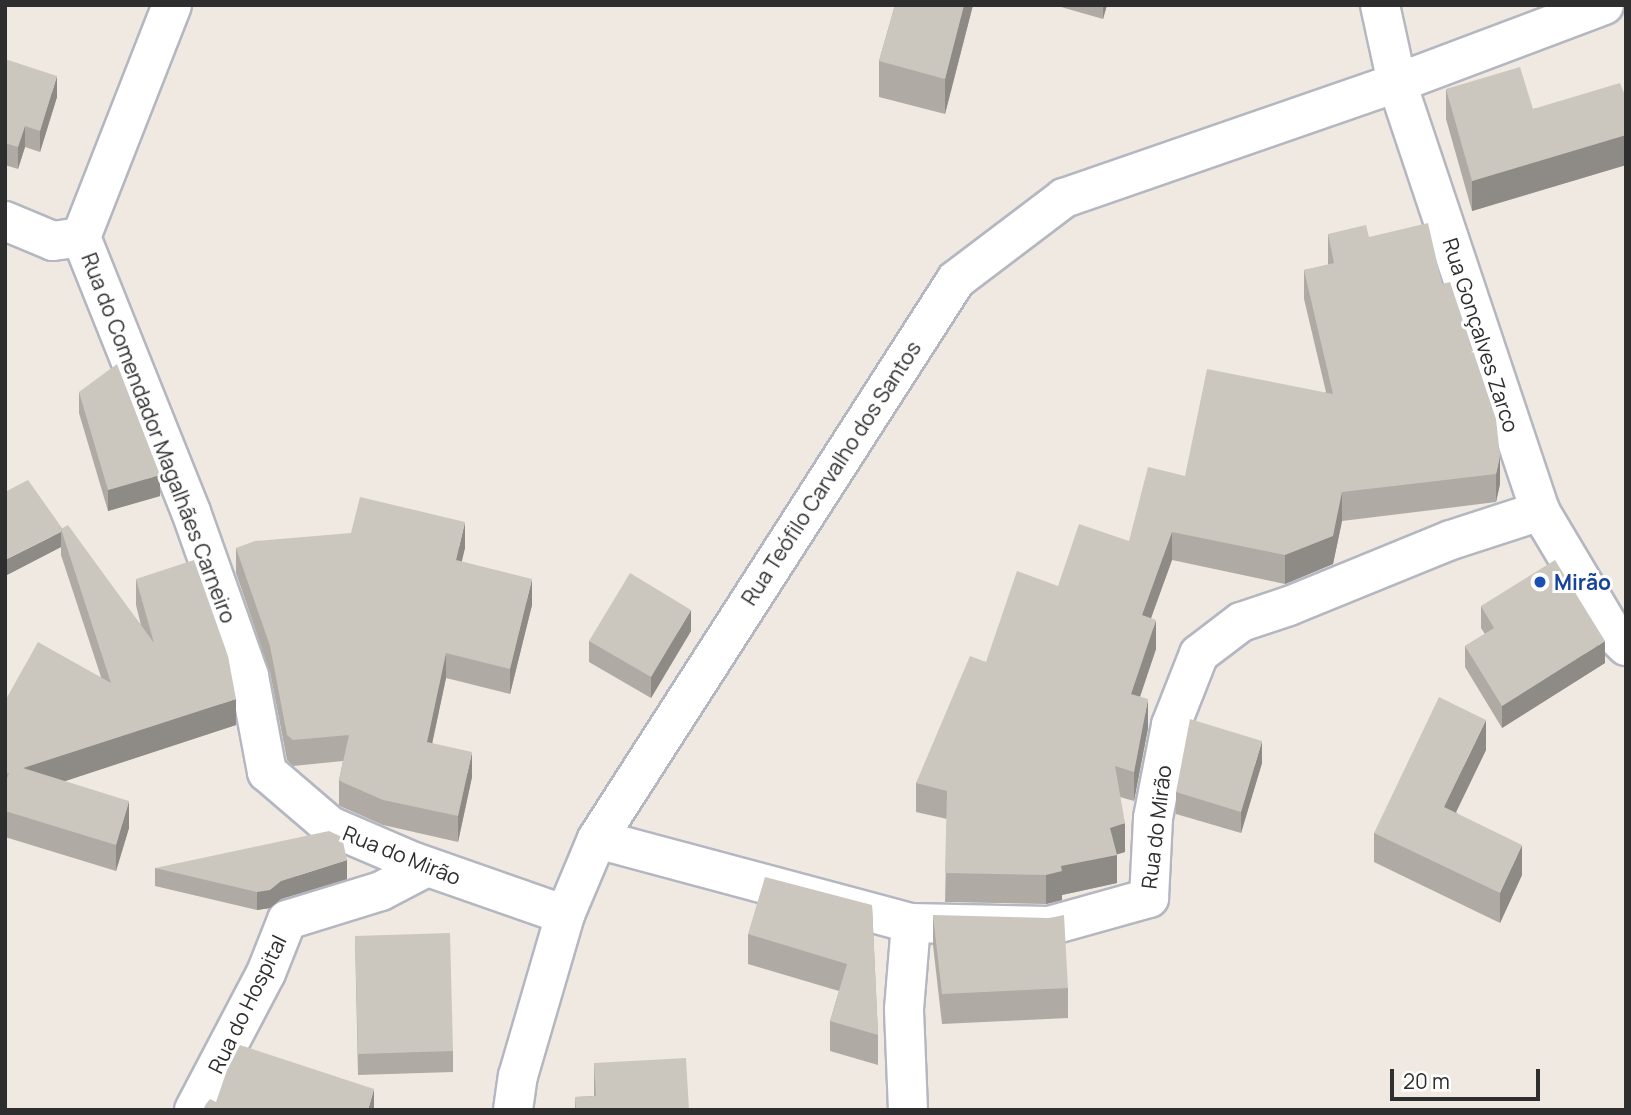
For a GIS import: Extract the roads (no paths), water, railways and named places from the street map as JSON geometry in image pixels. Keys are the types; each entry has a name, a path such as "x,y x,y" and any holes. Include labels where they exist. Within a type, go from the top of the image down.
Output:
{"street":[{"name":"Rua do Comendador Magalhães Carneiro","path":"172,5 81,237 191,512 250,676"},
{"name":"Rua Gonçalves Zarco","path":"1380,5 1397,83 1540,511 1612,632 1626,646"},
{"name":"Rua Teófilo Carvalho dos Santos","path":"513,1110 518,1076 565,915 597,839 956,280 1063,198 1397,83 1604,5"},
{"path":"5,221 53,241 81,237"},
{"name":"Rua do Mirão","path":"597,839 911,923 1049,926 1149,898 1153,818 1171,725 1199,654 1241,622 1289,606 1451,540 1540,511"},
{"name":"Rua do Mirão","path":"250,676 267,772 330,827 427,867 565,915"},
{"name":"Rua do Hospital","path":"194,1110 266,972 287,920 381,891 427,867"},
{"path":"908,1110 904,1009 911,923"}],"place":[{"name":"Mirão","path":"1540,582"}]}
